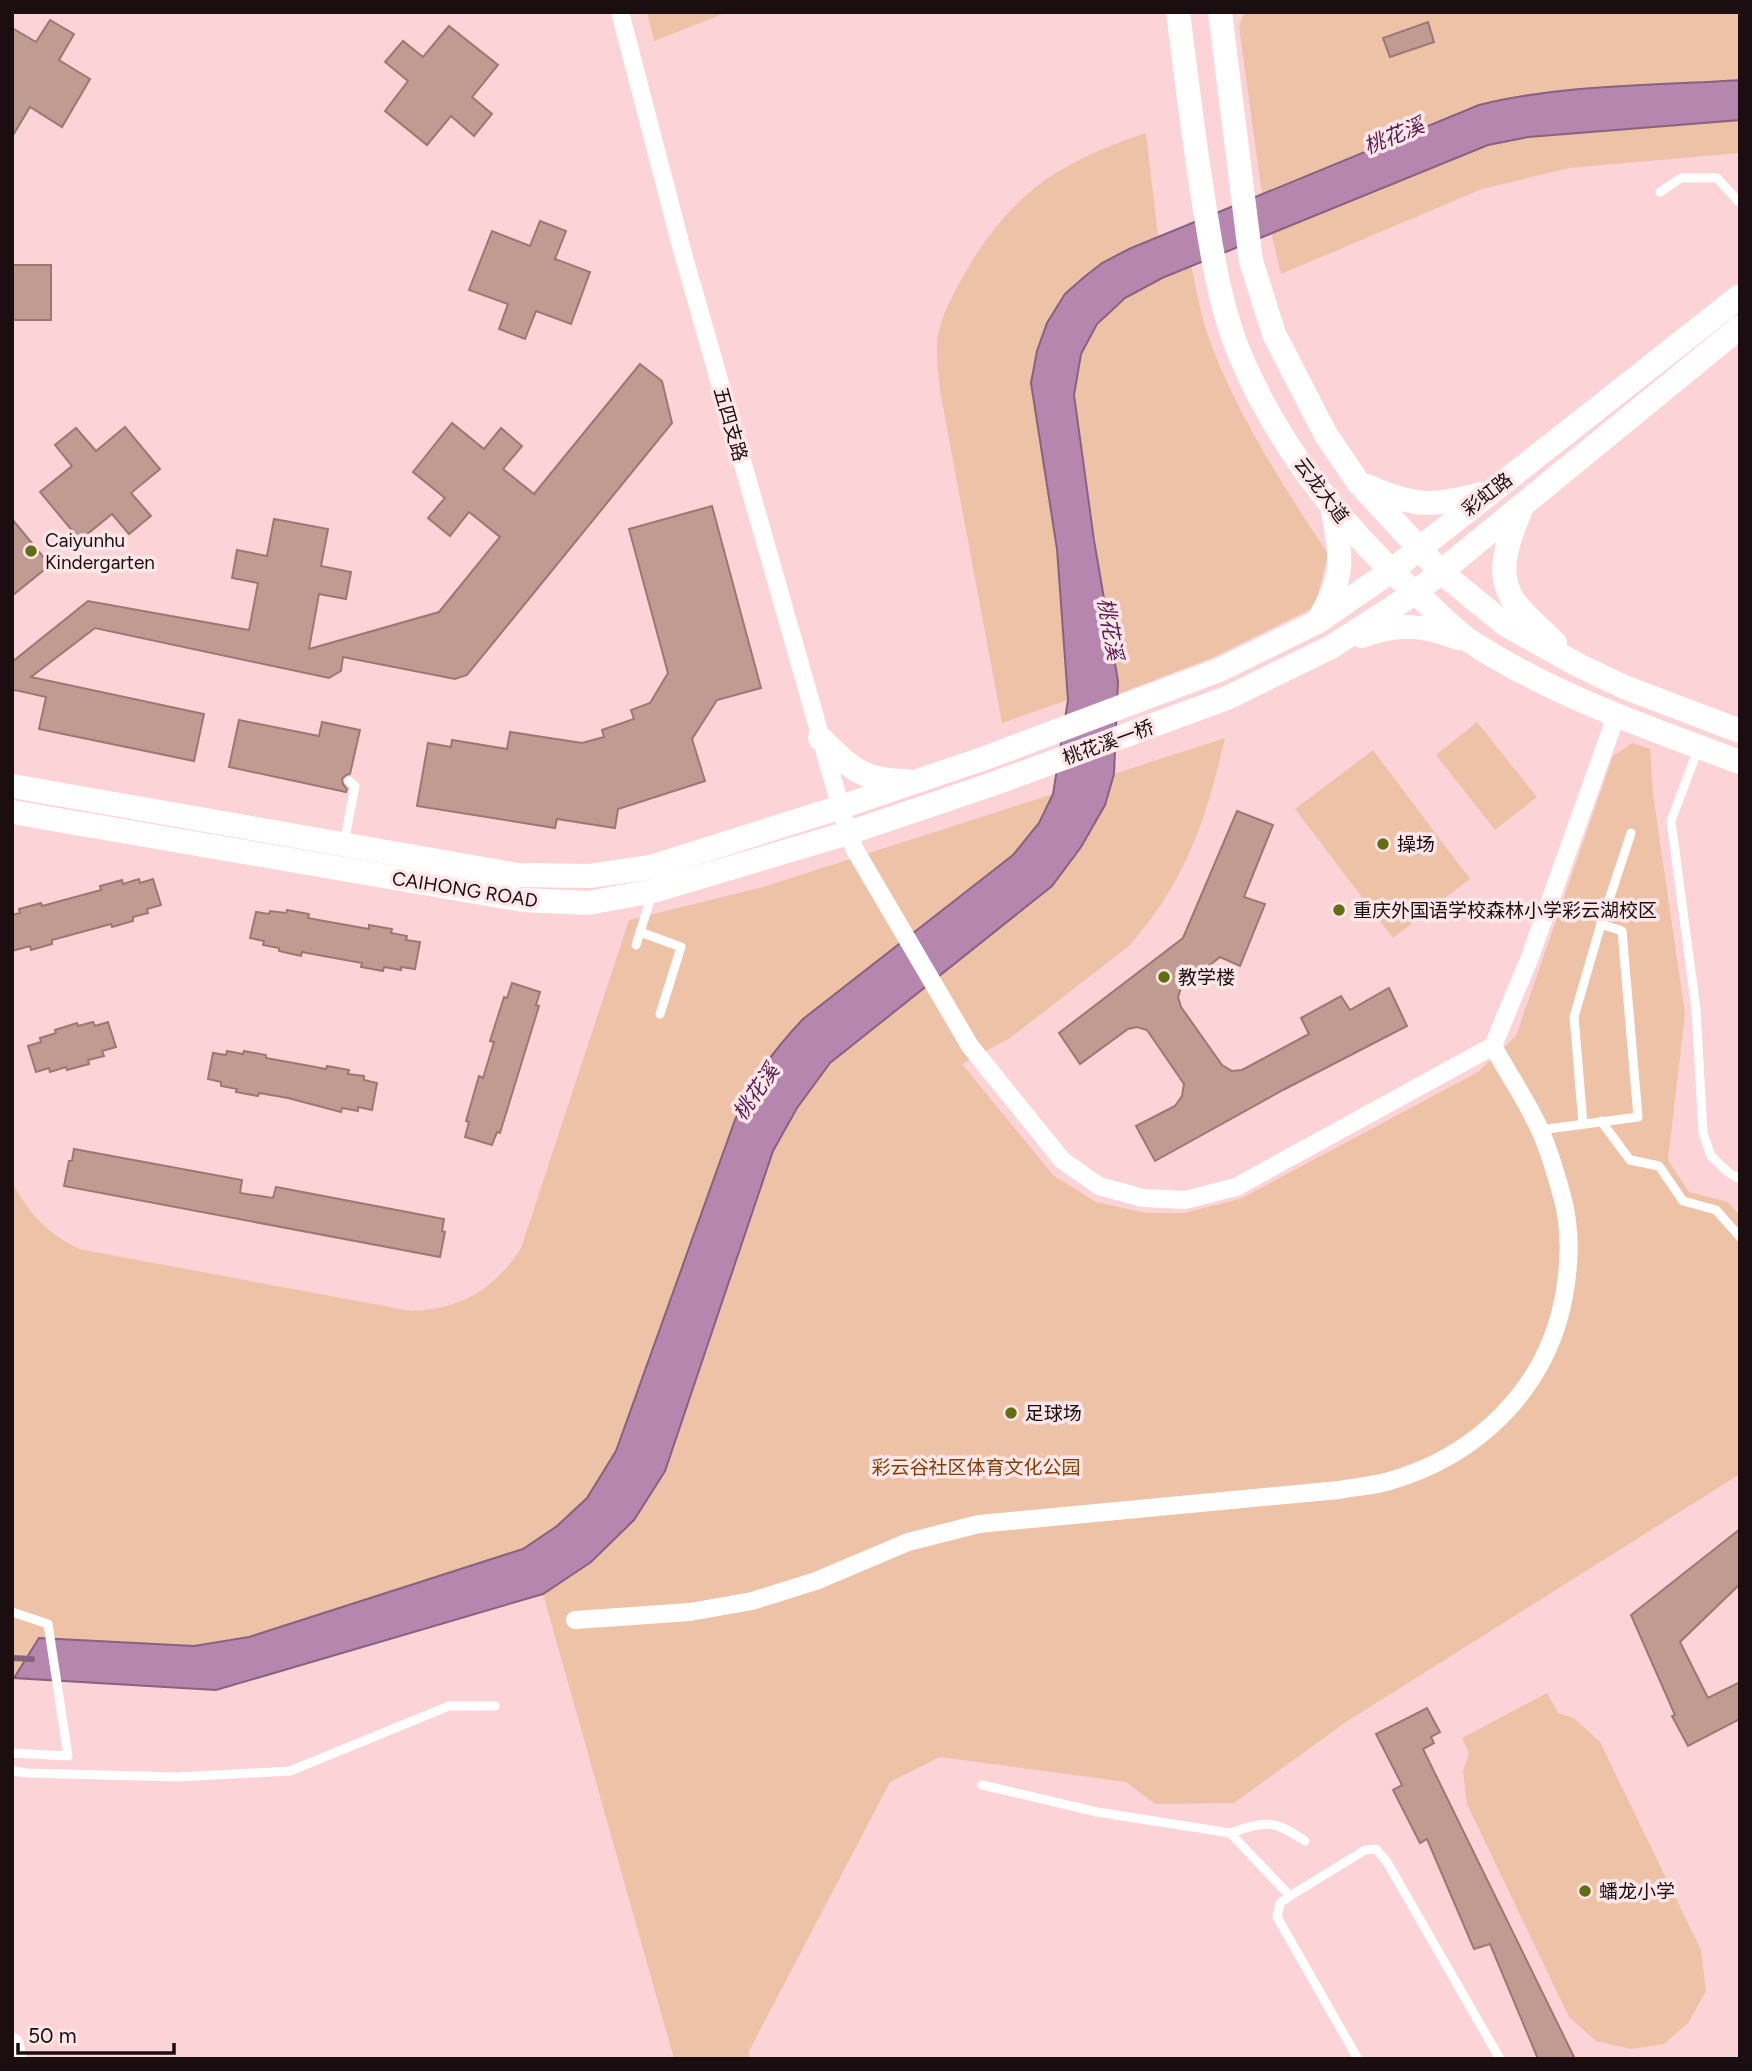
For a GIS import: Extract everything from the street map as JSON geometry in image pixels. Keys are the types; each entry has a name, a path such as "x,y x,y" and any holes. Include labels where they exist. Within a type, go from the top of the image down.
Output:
{"main road":[{"name":"云龙大道","path":"1178,12 1198,172 1216,276 1238,350 1259,393 1297,458 1333,510 1391,571 1473,643 1616,716 1740,762"},
{"name":"云龙大道","path":"1220,12 1251,261 1274,334 1326,435 1358,482 1440,572 1506,625 1623,687 1740,732"},
{"name":"彩虹路","path":"1219,670 1317,622 1391,571 1740,296"},
{"name":"彩虹路","path":"1227,698 1331,647 1415,593 1740,327"},
{"path":"1358,482 1392,498 1418,504 1448,503 1488,493"},
{"path":"1521,508 1506,547 1504,578 1514,602 1578,665"},
{"path":"1317,622 1332,597 1340,573 1340,551 1333,510"},
{"path":"1331,647 1381,629 1407,625 1432,628 1473,643"},
{"name":"桃花溪一桥","path":"985,758 1219,670"},
{"name":"桃花溪一桥","path":"990,785 1227,698"},
{"path":"820,738 851,767 867,776 887,781 917,781"},
{"name":"CAIHONG ROAD","path":"12,786 518,875 589,876 651,867 985,758"},
{"name":"CAIHONG ROAD","path":"12,812 523,900 588,903 653,891 852,841 990,785"},
{"path":"12,2045 14,2059"}],"street":[{"name":"五四支路","path":"620,12 682,250 820,738 852,841 970,1046 1062,1160 1099,1186 1143,1198 1185,1200 1236,1187 1493,1046"},
{"path":"575,1620 690,1612 752,1601 816,1581 908,1542 979,1524 1339,1490 1386,1482 1432,1464 1476,1439 1516,1401 1542,1363 1560,1315 1570,1262 1563,1198 1539,1130 1493,1046 1530,957 1616,716"}],"lane":[{"path":"1660,192 1681,178 1717,178 1740,203"},
{"path":"1698,747 1671,821 1696,1009 1703,1133 1711,1156 1729,1173 1740,1179"},
{"path":"344,844 355,786 349,781"},
{"path":"1583,1124 1574,1017 1631,833"},
{"path":"636,945 653,891"},
{"path":"1539,1130 1638,1117 1622,931 1601,924"},
{"path":"640,932 681,947 660,1014"},
{"path":"1601,1121 1630,1160 1659,1166 1683,1201 1716,1210 1740,1237"},
{"path":"12,1612 48,1624 68,1756 12,1753"},
{"path":"12,1771 178,1777 290,1771 449,1706 495,1706"},
{"path":"982,1785 1097,1812 1230,1833 1259,1824 1282,1825 1306,1840"},
{"path":"1230,1833 1290,1896"},
{"path":"1358,2059 1277,1917 1280,1903 1290,1896 1365,1850 1376,1849 1387,1862 1500,2059"}],"green space":[{"path":"647,12 728,12 654,41"},
{"path":"1244,12 1740,12 1740,80 1515,96 1262,194 1239,27"},
{"path":"1740,120 1740,153 1569,168 1482,189 1281,274 1271,233 1488,145 1528,137"},
{"path":"1146,133 1158,236 1102,263 1065,294 1047,323 1037,351 1031,383 1057,549 1068,700 1002,723 940,391 937,343 940,326 947,307 982,245 1020,201 1040,184 1087,156"},
{"path":"1191,265 1207,333 1231,391 1277,474 1328,554 1315,607 1214,657 1118,694 1074,395 1078,367 1082,351 1091,335 1114,309 1158,280"},
{"path":"1477,722 1537,797 1495,830 1436,755"},
{"name":"彩云谷社区体育文化公园","path":"1225,738 1210,796 1191,848 1149,922 1129,946 1010,1038 962,1064 1053,1175 1096,1202 1146,1213 1184,1213 1240,1199 1478,1072 1516,1036 1613,756 1632,743 1650,749 1653,794 1685,1014 1668,1160 1689,1192 1728,1202 1740,1216 1740,1474 1346,1722 1234,1803 1155,1804 1126,1782 940,1757 890,1782 749,2051 750,2059 674,2059 543,1594 591,1562 773,1151 797,1108 830,1063 1081,847 1105,805 1114,774"},
{"name":"操场","path":"1373,750 1470,879 1393,938 1295,809"},
{"path":"1053,794 1039,823 1013,855 803,1019 735,1120 616,1451 587,1498 557,1526 523,1549 249,1637 194,1646 39,1638 12,1680 12,1182 40,1222 79,1249 411,1311 461,1301 488,1286 511,1263 521,1248 629,920 763,887"},
{"path":"1547,1693 1558,1713 1574,1718 1600,1742 1701,1950 1706,1991 1688,2023 1664,2044 1631,2049 1596,2041 1569,2017 1467,1804 1463,1771 1469,1753 1462,1738"}],"water":[{"name":"桃花溪","path":"1740,80 1740,120 1528,137 1488,145 1162,278 1125,298 1097,324 1081,354 1074,395 1094,540 1118,681 1114,774 1105,805 1081,847 1052,886 830,1063 797,1108 773,1151 665,1471 634,1520 591,1562 543,1594 216,1690 14,1678 39,1638 194,1646 249,1637 523,1549 557,1526 587,1498 616,1451 735,1120 764,1066 803,1019 1013,855 1039,823 1053,794 1068,700 1057,549 1031,383 1037,351 1047,323 1065,294 1102,263 1129,249 1479,105 1576,89"}],"building":[{"path":"50,20 74,34 59,60 90,79 62,127 30,107 12,137 12,28 36,42"},
{"path":"1428,22 1434,42 1390,57 1383,38"},
{"path":"449,26 498,65 472,97 492,114 474,136 451,116 427,145 385,111 408,81 385,62 403,41 423,57"},
{"path":"540,221 566,231 555,259 590,272 571,324 536,311 525,339 499,329 508,304 469,290 492,231 530,246"},
{"path":"12,265 51,265 51,320 12,320"},
{"path":"640,364 662,381 672,423 467,675 455,679 343,657 341,671 329,678 95,628 31,677 204,714 194,761 39,729 46,697 15,690 12,692 12,662 88,601 249,630 258,583 232,578 237,550 267,556 274,519 328,529 321,566 351,572 346,599 319,594 309,649 439,612 500,537 469,512 450,536 428,518 445,498 413,472 452,423 484,449 501,428 522,446 503,469 534,494"},
{"path":"125,427 160,469 131,493 151,516 129,534 112,514 80,540 40,492 72,466 55,445 76,428 96,451"},
{"path":"712,506 761,688 717,700 692,739 705,781 618,809 615,828 557,819 555,828 417,806 428,743 451,747 452,740 507,749 510,732 582,743 604,737 602,730 634,719 631,710 650,703 668,673 629,529"},
{"path":"12,519 50,565 12,596"},
{"path":"239,720 319,736 322,722 360,730 350,774 342,779 346,792 229,767"},
{"name":"教学楼","path":"1237,811 1273,825 1244,897 1265,904 1240,966 1220,957 1181,988 1178,997 1181,1007 1222,1065 1232,1071 1242,1070 1309,1034 1301,1018 1341,996 1350,1010 1389,988 1407,1026 1283,1090 1155,1161 1136,1126 1175,1106 1182,1096 1184,1084 1147,1030 1137,1027 1128,1029 1080,1064 1059,1033 1183,938"},
{"path":"139,879 140,883 153,879 161,905 147,909 148,913 133,917 133,921 112,927 111,924 52,940 52,944 31,950 30,946 12,951 12,915 20,913 19,909 41,903 42,906 101,890 100,886 122,880 123,884"},
{"path":"287,910 309,914 308,918 324,921 369,929 369,925 392,929 391,933 407,936 406,940 420,942 415,969 384,967 383,971 361,967 362,963 302,952 301,956 279,951 279,948 263,945 264,941 250,938 256,912 286,913"},
{"path":"512,983 540,992 536,1005 539,1006 500,1133 497,1132 492,1145 465,1137 469,1122 466,1121 479,1076 483,1078 494,1042 490,1041 504,997 507,998"},
{"path":"93,1022 95,1026 108,1022 116,1047 102,1051 104,1056 88,1060 89,1064 67,1070 66,1067 50,1072 49,1068 36,1072 28,1046 41,1042 40,1038 56,1033 55,1030 77,1023 78,1026"},
{"path":"227,1051 243,1054 244,1051 266,1055 266,1058 326,1069 327,1066 349,1070 348,1074 364,1076 364,1080 377,1083 372,1110 342,1108 341,1112 288,1098 236,1092 237,1089 221,1086 221,1082 208,1079 213,1053 226,1055"},
{"path":"74,1149 242,1180 240,1193 273,1198 276,1187 444,1219 442,1231 445,1232 440,1257 64,1186"},
{"path":"1740,1529 1740,1584 1680,1642 1708,1698 1740,1682 1740,1719 1688,1746 1672,1716 1675,1715 1631,1615"},
{"path":"1427,1708 1440,1732 1431,1737 1434,1743 1423,1749 1575,2059 1538,2059 1490,1944 1474,1949 1427,1839 1420,1843 1393,1790 1402,1785 1376,1734"}],"waterway":[{"path":"12,1658 32,1659"}],"place":[{"name":"Caiyunhu Kindergarten","path":"31,551"},
{"name":"操场","path":"1383,844"},
{"name":"重庆外国语学校森林小学彩云湖校区","path":"1339,910"},
{"name":"教学楼","path":"1164,977"},
{"name":"足球场","path":"1011,1413"},
{"name":"蟠龙小学","path":"1585,1891"}]}
